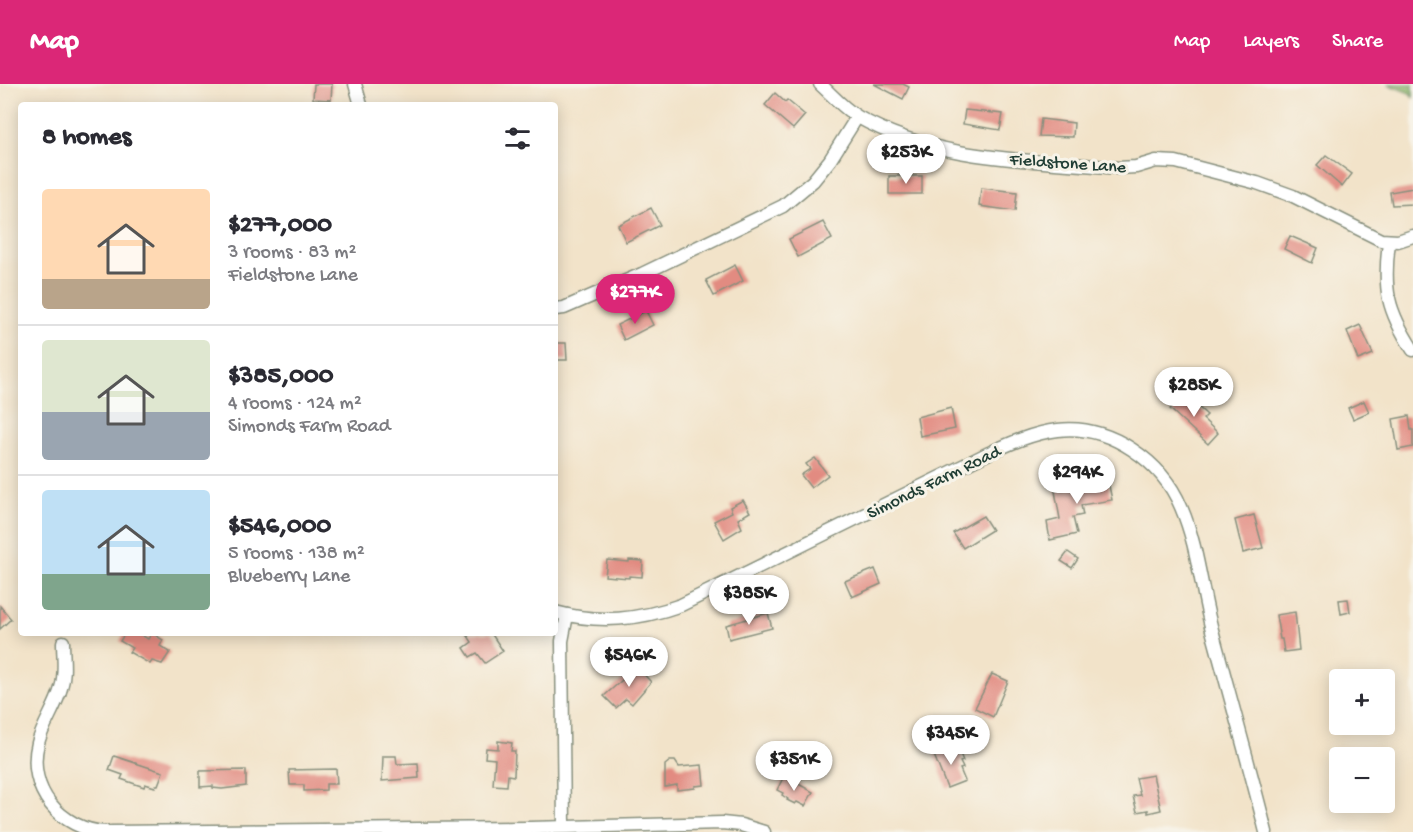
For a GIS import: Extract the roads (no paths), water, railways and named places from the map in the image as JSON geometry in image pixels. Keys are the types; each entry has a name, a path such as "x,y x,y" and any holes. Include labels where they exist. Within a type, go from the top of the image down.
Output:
{"street":[{"path":"355,84 360,102"},
{"name":"Fieldstone Lane","path":"820,84 857,117 906,138 945,149 1118,168 1136,167 1156,161 1176,162 1257,183 1293,196 1368,235 1389,242"},
{"path":"558,309 642,274 783,206 813,181 830,160 857,117"},
{"path":"1413,236 1389,242 1387,286 1394,319 1413,350"},
{"name":"Simonds Farm Road","path":"561,613 612,620 662,612 681,605 1010,443 1060,429 1103,436 1125,445 1145,458 1162,476 1181,506 1193,541 1211,628 1266,832"},
{"path":"561,613 564,826"},
{"path":"63,642 62,684 37,747 35,762 37,778 46,799 62,817 82,828 106,832"},
{"path":"111,832 722,823 741,825 764,832"}]}
